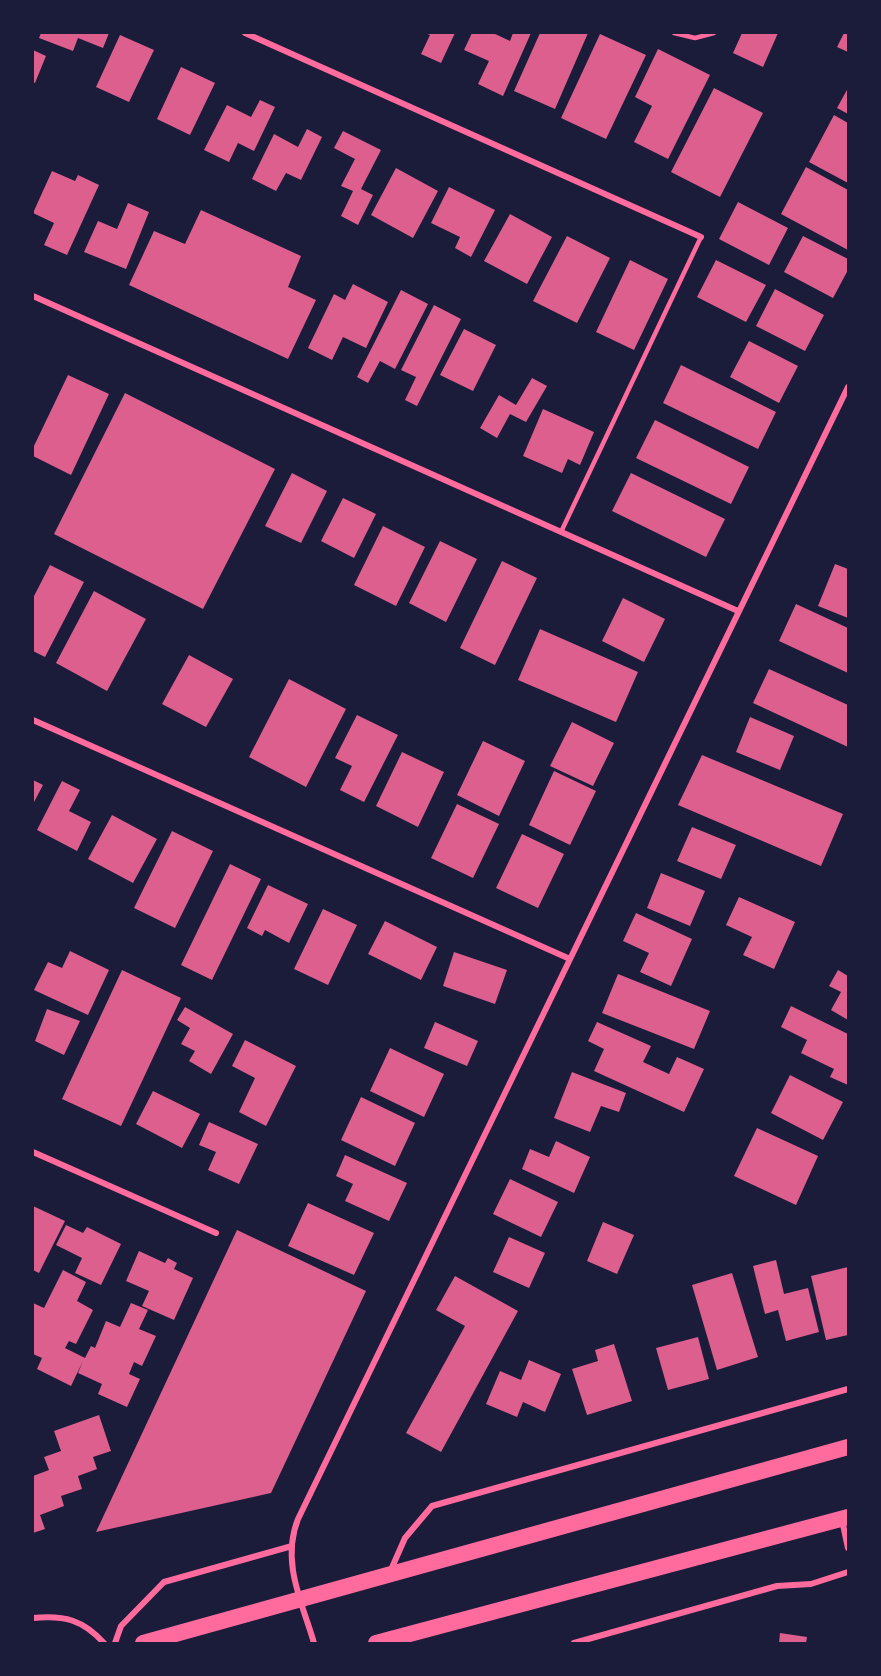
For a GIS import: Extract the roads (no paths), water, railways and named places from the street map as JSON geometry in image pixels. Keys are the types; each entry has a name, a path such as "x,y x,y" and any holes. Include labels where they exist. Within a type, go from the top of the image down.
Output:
{"highway":[{"path":"143,1643 848,1447"},
{"path":"376,1643 845,1518"}],"street":[{"path":"245,33 701,237"},
{"path":"33,296 738,611"},
{"path":"314,1643 291,1572 296,1524 848,387"},
{"path":"33,720 570,958"},
{"path":"33,1152 216,1233"},
{"path":"390,1573 405,1538 432,1506 848,1389"},
{"path":"845,1518 848,1548"},
{"path":"115,1643 121,1626 164,1582 292,1546"},
{"path":"574,1643 777,1586 811,1584 848,1572"},
{"path":"33,1618 58,1618 81,1622 104,1643"}],"lane":[{"path":"674,33 696,38 714,33"},
{"path":"561,532 701,237"}]}
